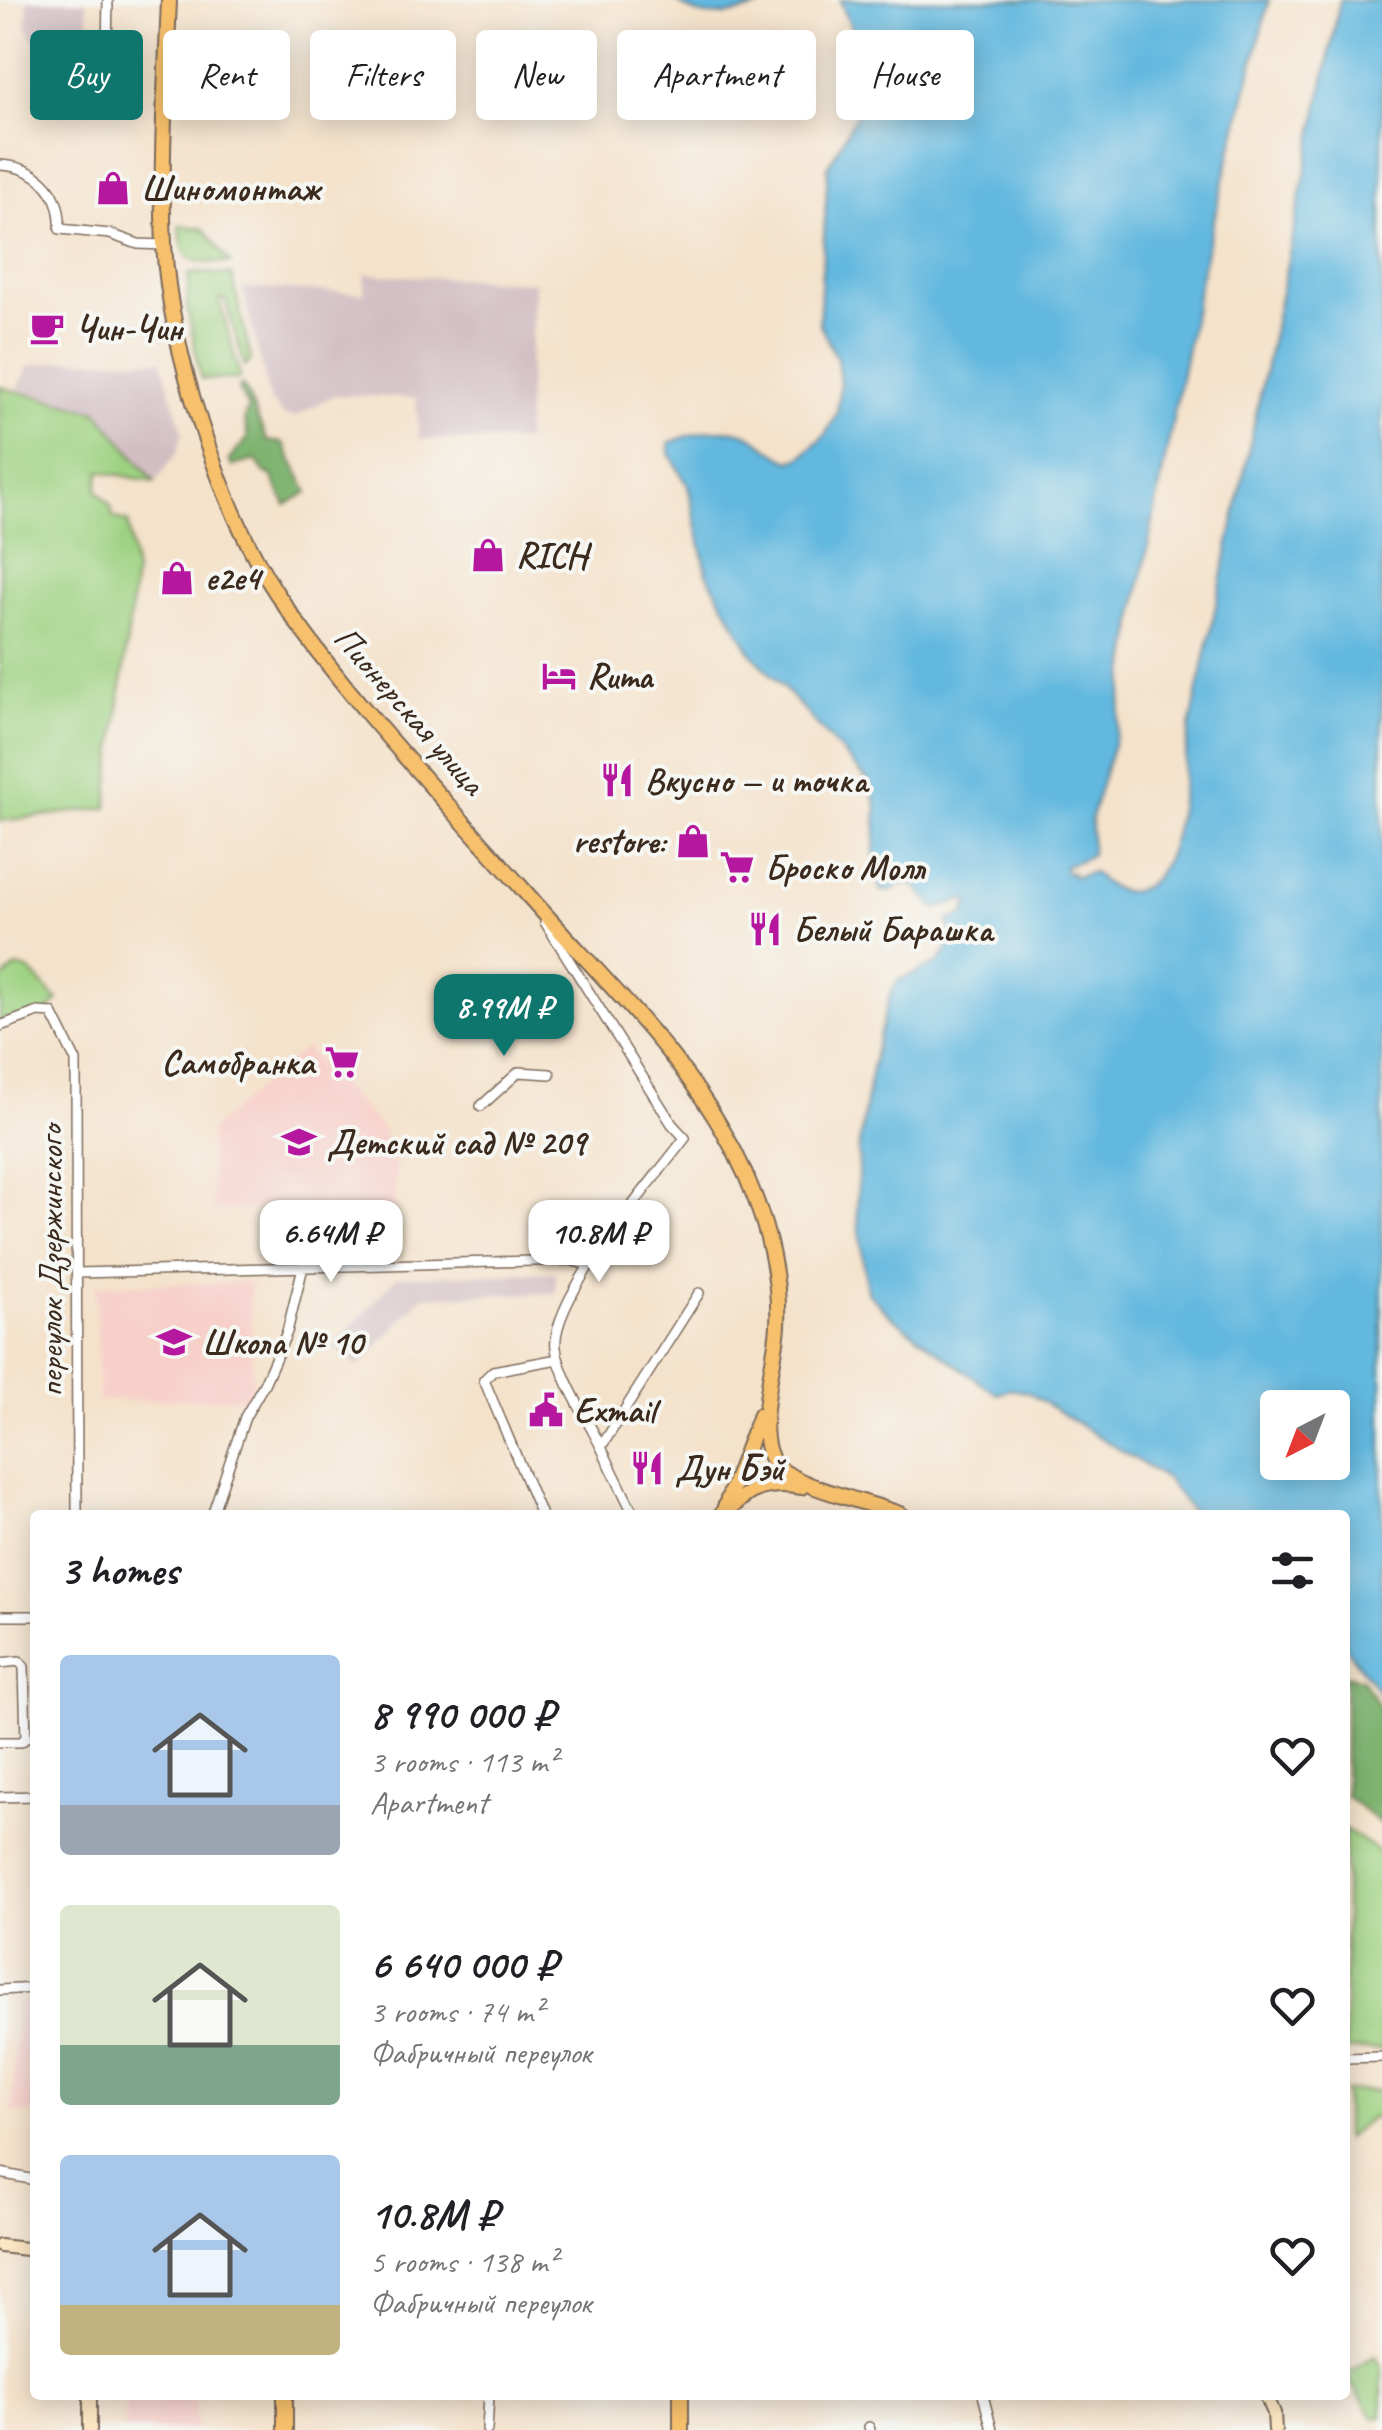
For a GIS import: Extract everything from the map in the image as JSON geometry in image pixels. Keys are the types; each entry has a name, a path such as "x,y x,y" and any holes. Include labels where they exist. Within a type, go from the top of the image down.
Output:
{"main road":[{"name":"Пионерская улица","path":"169,0 164,246 175,315 200,420 231,502 267,578 336,675 592,963 694,1086 743,1166 769,1245 776,1285 778,1324 770,1386"},
{"path":"770,1386 766,1450 775,1465 790,1476 887,1510"},
{"path":"726,1510 770,1386"},
{"path":"729,1510 746,1494 775,1483 841,1494"},
{"path":"0,2246 30,2249"},
{"path":"90,2400 90,2430"},
{"path":"285,2400 285,2430"},
{"path":"681,2400 681,2430"},
{"path":"1268,2400 1275,2430"}],"street":[{"path":"107,30 108,0"},
{"path":"0,166 29,170 47,184 61,212 60,228 164,246"},
{"path":"524,891 661,1107 685,1138 589,1265 555,1339 558,1359 632,1510"},
{"name":"переулок Дзержинского","path":"0,1026 38,1012 52,1013 76,1061 77,1510"},
{"path":"480,1106 519,1072 550,1074"},
{"path":"78,1273 569,1260 589,1265"},
{"path":"214,1510 244,1417 287,1332 303,1266"},
{"path":"601,1448 700,1293"},
{"path":"539,1510 484,1380 493,1371 558,1359"},
{"path":"0,1616 30,1616"},
{"path":"0,1663 20,1662 24,1667 26,1738 22,1742 0,1742"},
{"path":"0,1796 30,1796"},
{"path":"0,1990 30,1988"},
{"path":"1350,2058 1382,2057"},
{"path":"0,2173 30,2179"},
{"path":"488,2430 489,2400"},
{"path":"984,2400 992,2430"}],"shaded area":[{"path":"28,0 86,1 90,30 30,33 26,25"},
{"path":"365,274 535,282 525,441 419,439 416,398 334,395 295,417 284,416 270,400 242,288 364,293"},
{"path":"68,360 161,360 183,432 177,453 155,482 97,411 18,389 29,366"},
{"name":"Детский сад № 209","path":"305,1048 381,1127 396,1153 393,1243 291,1246 289,1207 213,1210 209,1131"},
{"path":"556,1272 556,1293 423,1296 358,1367 334,1346 397,1277"},
{"name":"Школа № 10","path":"250,1282 253,1398 99,1401 96,1285"},
{"path":"17,2003 30,2004 30,2113 12,2112"},
{"path":"125,2400 196,2400 196,2430 125,2430"}],"green space":[{"path":"180,225 204,229 230,263 192,259 183,249"},
{"path":"189,274 232,275 251,360 245,367 225,299 219,299 240,376 237,379 201,379 187,306"},
{"path":"241,385 267,441 283,443 308,492 286,505 271,475 256,460 232,466 229,460 248,438 244,419 248,408 239,391"},
{"path":"0,387 97,411 155,482 100,471 97,490 111,506 113,517 128,522 135,573 107,808 0,821"},
{"path":"17,967 29,970 58,1001 46,1013 0,1023 0,981"},
{"path":"1350,1676 1362,1679 1382,1710 1382,1825 1350,1799"},
{"path":"1350,1832 1382,1854 1382,2050 1350,2050"},
{"path":"1350,2091 1382,2091 1382,2118 1370,2118 1350,2135"},
{"path":"1375,2356 1382,2367 1382,2417 1374,2418 1350,2382 1350,2372"}],"water":[{"path":"676,0 777,0 738,13 711,15 686,8"},
{"path":"840,0 1269,0 1206,251 1137,602 1117,731 1091,818 1091,856 1064,866 1073,877 1093,872 1115,889 1140,889 1156,876 1165,861 1176,824 1191,722 1340,0 1382,0 1382,1696 1350,1654 1350,1510 1190,1510 1167,1480 1154,1471 1027,1392 1010,1389 998,1394 988,1388 892,1317 867,1292 857,1211 859,1144 874,1055 891,991 899,980 938,963 948,948 948,921 967,913 965,908 970,906 967,899 936,909 915,886 902,883 891,891 881,891 874,870 877,806 868,781 751,652 707,574 688,486 670,454 669,443 701,432 735,431 791,461 825,435 837,413 840,383 837,359 819,323 828,167 853,120 974,120 974,30 852,30"}],"place":[{"name":"Шиномонтаж","path":"113,188"},
{"name":"Чин-Чин","path":"47,328"},
{"name":"RICH","path":"488,555"},
{"name":"е2е4","path":"177,578"},
{"name":"Ruma","path":"559,676"},
{"name":"Вкусно — и точка","path":"617,780"},
{"name":"restore:","path":"693,841"},
{"name":"Броско Молл","path":"737,867"},
{"name":"Белый Барашка","path":"765,929"},
{"name":"Самобранка","path":"342,1062"},
{"name":"Детский сад № 209","path":"299,1142"},
{"name":"Школа № 10","path":"174,1342"},
{"name":"Exmail","path":"546,1410"},
{"name":"Дун Бэй","path":"647,1468"}]}
